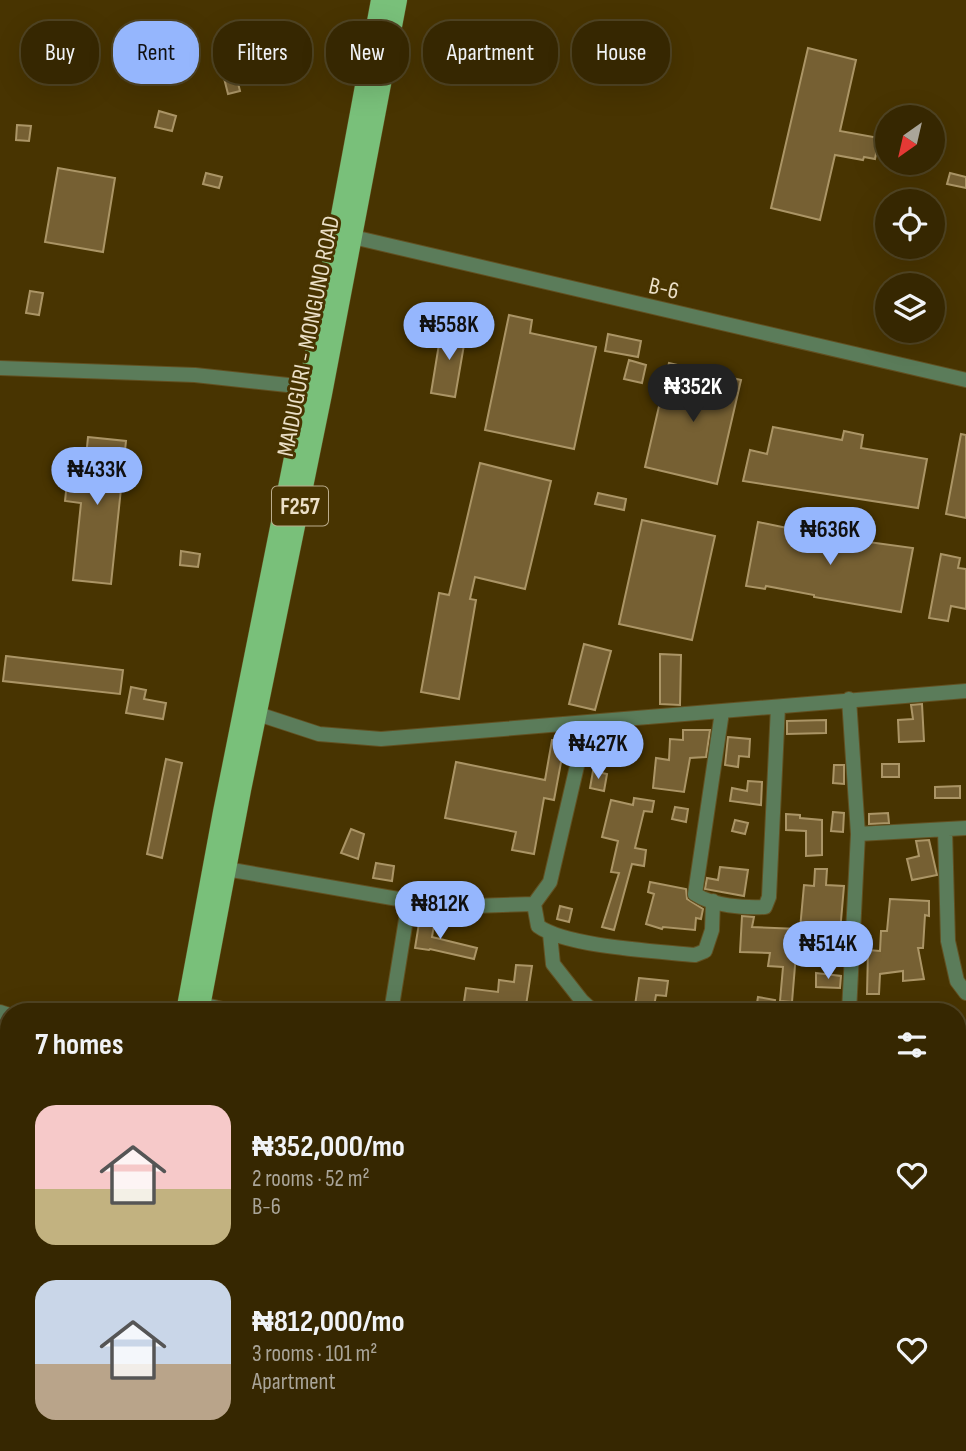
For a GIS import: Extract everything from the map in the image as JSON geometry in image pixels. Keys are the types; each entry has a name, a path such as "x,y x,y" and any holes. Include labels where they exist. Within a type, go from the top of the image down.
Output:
{"main road":[{"name":"MAIDUGURI - MONGUNO ROAD","path":"186,1003 380,0"},
{"name":"MAIDUGURI - MONGUNO ROAD","path":"202,1003 398,0"}],"street":[{"name":"B-6","path":"353,237 966,380"},
{"path":"0,368 195,375 306,387"},
{"path":"258,714 319,734 381,739 966,691"},
{"path":"849,699 858,834 849,1003"},
{"path":"722,712 695,894 703,900 765,907 769,897 778,707"},
{"path":"587,723 550,882 534,904 538,926 550,934 620,948 695,955 705,951 709,942 713,901"},
{"path":"858,834 966,828"},
{"path":"945,830 948,941 957,981 966,993"},
{"path":"226,869 444,907 534,904"},
{"path":"392,1003 409,901"},
{"path":"550,934 553,964 584,1003"}],"building":[{"path":"808,48 856,60 840,131 875,137 875,159 864,157 863,160 835,155 820,220 771,208"},
{"path":"226,84 238,84 240,91 228,94"},
{"path":"159,111 176,116 172,131 155,127"},
{"path":"17,125 31,126 29,141 16,140"},
{"path":"58,168 115,178 103,252 45,242"},
{"path":"206,173 222,177 219,188 203,184"},
{"path":"950,173 966,177 966,188 947,184"},
{"path":"30,291 43,293 39,315 26,313"},
{"path":"509,315 532,320 530,333 596,347 574,449 485,430"},
{"path":"449,325 463,328 461,338 465,339 455,397 431,393 441,332 448,333"},
{"path":"608,334 641,341 638,357 605,351"},
{"path":"629,360 646,365 642,383 624,379"},
{"path":"669,363 741,380 717,484 645,467"},
{"path":"773,427 842,440 844,431 863,435 861,448 927,459 918,508 743,481 750,450 767,454"},
{"path":"961,434 966,435 966,518 946,514"},
{"path":"88,437 126,441 111,584 73,580 81,503 65,501 70,455 86,457"},
{"path":"480,463 551,481 525,589 475,577 470,599 476,600 459,699 421,692 439,593 449,595"},
{"path":"598,493 626,499 624,510 595,504"},
{"path":"642,520 715,536 692,640 619,624"},
{"path":"758,522 792,529 793,525 861,541 913,548 901,612 766,586 765,589 746,586"},
{"path":"181,551 200,554 198,567 180,565"},
{"path":"941,554 960,558 958,568 966,569 966,609 951,606 948,621 929,618"},
{"path":"584,644 611,651 595,710 569,704"},
{"path":"660,654 681,655 680,705 660,704"},
{"path":"6,656 123,670 120,694 3,681"},
{"path":"131,687 146,690 144,699 166,703 163,719 126,713"},
{"path":"922,704 924,741 899,742 898,720 913,719 911,705"},
{"path":"826,720 826,733 787,734 787,721"},
{"path":"683,730 710,730 706,757 690,758 684,792 653,788 656,758 669,760 670,739 683,740"},
{"path":"728,737 750,739 749,757 739,756 738,767 725,765"},
{"path":"552,740 573,740 569,757 562,757 554,800 544,798 534,854 512,850 516,832 445,818 456,762 545,780"},
{"path":"166,759 182,763 162,858 147,854"},
{"path":"882,764 899,764 899,777 882,777"},
{"path":"834,765 844,765 844,784 833,783"},
{"path":"593,771 607,774 604,791 590,788"},
{"path":"748,781 762,782 761,805 730,801 732,788 747,791"},
{"path":"960,786 960,798 935,798 935,787"},
{"path":"634,798 654,801 652,812 644,811 635,848 646,850 644,866 632,864 614,930 602,927 619,873 611,872 618,841 602,837 611,800 633,805"},
{"path":"675,807 688,809 686,822 672,819"},
{"path":"833,812 844,813 843,832 831,831"},
{"path":"888,813 889,823 869,824 869,814"},
{"path":"786,814 822,820 822,855 806,856 806,831 786,830"},
{"path":"735,820 748,823 745,834 732,831"},
{"path":"351,829 364,834 358,859 341,853"},
{"path":"929,840 937,875 912,880 907,859 919,856 916,841"},
{"path":"376,863 394,866 392,881 373,878"},
{"path":"720,867 748,870 744,896 705,889 707,878 718,880"},
{"path":"815,869 827,869 826,885 844,886 840,932 824,931 824,943 797,942 792,1002 780,1001 783,967 768,966 770,953 740,952 742,916 754,917 752,927 800,929 804,885 814,886"},
{"path":"650,882 686,889 687,899 703,909 701,919 696,918 695,930 662,929 646,924 654,894 648,892"},
{"path":"890,899 929,901 929,916 925,915 923,948 918,948 924,979 903,981 903,971 880,974 879,994 867,994 868,950 880,951 881,931 887,931"},
{"path":"560,906 572,909 569,922 557,919"},
{"path":"420,917 435,919 432,937 477,948 474,959 415,948"},
{"path":"516,965 532,966 526,1003 464,1002 466,988 498,992 499,980 514,982"},
{"path":"816,973 841,976 840,988 816,987"},
{"path":"639,978 668,981 666,996 656,995 655,1003 635,1003"},
{"path":"758,997 775,1000 774,1003 757,1003"}]}
